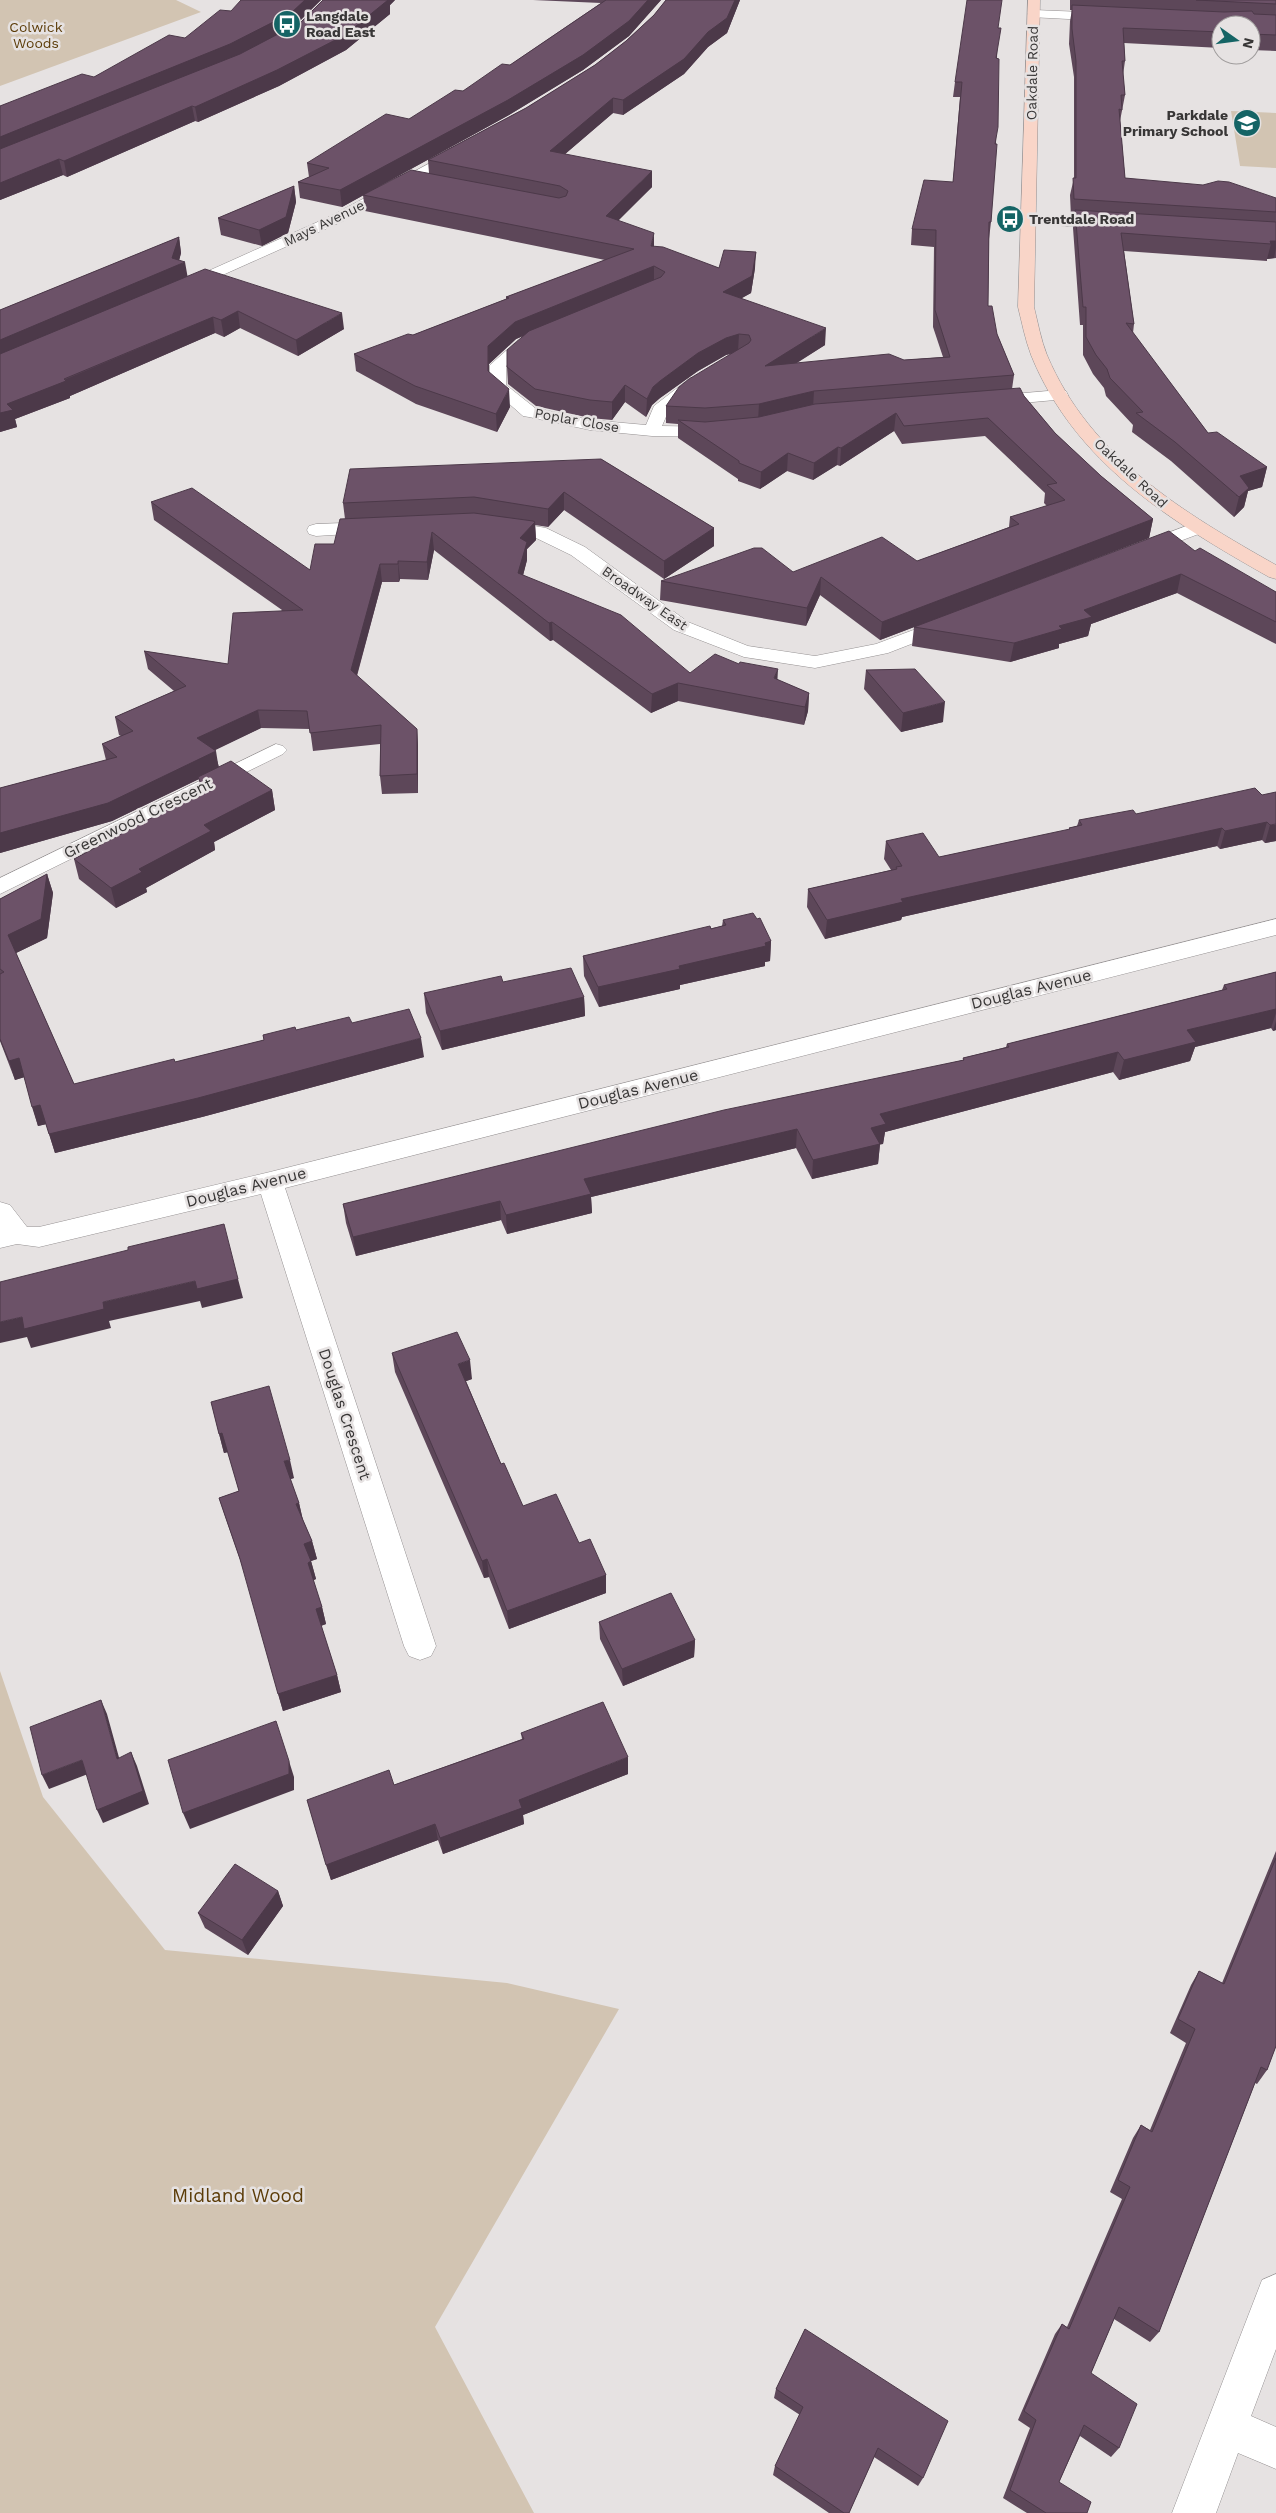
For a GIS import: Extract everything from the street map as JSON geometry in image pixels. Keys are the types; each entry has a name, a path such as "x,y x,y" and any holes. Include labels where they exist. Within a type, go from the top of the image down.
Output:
{"street":[{"path":"1034,7 1121,18"},
{"name":"Oakdale Road","path":"1034,7 1026,307 1038,354 1049,378 1060,395 1082,426 1109,457 1157,499 1197,528 1276,573"},
{"name":"Mays Avenue","path":"173,293 336,219 476,142"},
{"path":"410,179 429,183"},
{"path":"1028,220 1128,226"},
{"name":"Poplar Close","path":"549,333 523,344 498,365 498,387 529,412 590,425 652,431 705,433 732,431"},
{"path":"652,431 660,410 692,384 708,375"},
{"path":"971,402 1060,395"},
{"name":"Broadway East","path":"484,524 539,532 578,551 681,626 744,651 815,662 880,649 964,617"},
{"path":"316,530 396,527"},
{"path":"1122,556 1197,528"},
{"name":"Greenwood Crescent","path":"0,886 276,750"},
{"name":"Douglas Avenue","path":"9,1236 39,1237 270,1182 1276,927"},
{"name":"Douglas Crescent","path":"270,1182 420,1646"},
{"path":"0,1212 9,1236"},
{"path":"1194,2513 1228,2427 1276,2294"},
{"path":"1228,2427 1276,2448"}],"green space":[{"name":"Colwick Woods","path":"0,0 176,0 201,12 0,86"},
{"path":"1231,111 1276,113 1276,168 1240,166"},
{"name":"Midland Wood","path":"0,1671 43,1797 165,1950 507,1983 619,2009 435,2327 534,2513 0,2513"}],"building":[{"path":"241,0 305,0 291,13 230,44 0,137 0,106 82,74 94,77 169,35 185,38 220,10 231,11"},
{"path":"323,0 388,0 345,35 277,70 195,107 192,106 64,161 59,159 0,183 0,149 240,54 301,22"},
{"path":"606,0 648,0 629,21 583,55 508,100 340,190 298,182 329,168 307,163 386,114 409,119 455,90 463,91 502,64 510,65"},
{"path":"666,0 735,0 727,18 708,32 684,59 623,100 613,98 550,151 652,171 606,216 654,233 651,246 663,247 719,268 724,250 756,252 752,276 723,292 826,328 765,366 889,354 904,360 950,357 935,310 936,230 912,229 924,180 953,182 962,82 955,82 967,0 1002,0 998,28 1001,28 996,58 999,59 998,127 995,144 997,144 991,222 989,222 988,306 992,306 997,334 1014,375 814,391 759,404 705,408 666,406 679,387 689,379 749,343 751,340 749,335 739,334 726,338 698,353 653,387 647,399 625,385 612,402 590,400 535,389 507,367 507,350 529,331 661,277 665,272 654,266 515,322 488,346 488,371 509,389 496,414 415,386 354,354 408,334 413,335 509,298 506,297 634,249 363,195 411,170 559,198 566,196 568,191 560,186 428,160 526,108 595,65 626,41 654,15"},
{"path":"1196,0 1276,0 1276,4"},
{"path":"1072,5 1224,12 1252,11 1254,14 1276,15 1276,35 1261,34 1261,15 1211,15 1211,32 1123,28 1125,61 1122,61 1125,95 1121,95 1122,110 1119,109 1125,178 1203,185 1218,181 1229,182 1276,198 1276,212 1074,199 1073,178 1076,178 1076,61 1072,29"},
{"path":"294,186 286,217 259,230 218,218"},
{"path":"1075,210 1276,222 1276,241 1270,241 1271,244 1121,233 1134,324 1126,323 1208,433 1217,432 1267,467 1240,476 1249,488 1239,497 1175,442 1136,413 1143,412 1110,378 1107,369 1096,355 1086,337 1086,307 1083,307"},
{"path":"179,237 172,258 185,262 0,340 0,310"},
{"path":"205,269 342,313 296,340 238,311 221,320 213,317 64,379 66,381 7,404 13,410 0,413 0,354"},
{"path":"1020,388 1024,396 1055,433 1101,476 1153,519 882,622 821,577 807,608 661,581 754,548 762,548 793,572 882,537 917,561 1019,524 1010,517 1065,500 1047,485 1057,483 988,418 904,426 896,413 814,463 788,453 761,472 739,463 739,461 678,420 705,422 759,417 815,404"},
{"path":"601,459 714,528 664,561 564,492 548,509 474,497 343,503 350,469"},
{"path":"192,488 310,570 315,544 334,544 340,519 474,513 533,521 535,522 520,538 527,542 518,573 621,615 690,673 715,654 739,664 740,662 778,669 774,678 809,693 805,707 678,683 652,694 552,622 549,623 432,532 427,562 398,561 398,564 380,564 351,670 417,729 417,774 380,776 381,725 310,733 307,711 258,710 197,738 216,751 108,803 0,833 0,788 117,757 102,744 133,731 115,717 186,686 144,651 228,664 233,613 303,610 151,502"},
{"path":"1169,531 1195,551 1200,548 1276,592 1276,622 1181,574 1084,610 1092,617 1059,626 1062,629 1014,643 914,627"},
{"path":"915,669 945,702 903,713 866,670"},
{"path":"231,761 272,790 204,825 211,831 139,869 142,872 111,888 74,859 204,790 198,777"},
{"path":"1255,788 1262,795 1276,792 1276,824 1270,825 1267,822 1225,831 1222,828 901,899 903,902 827,920 808,889 897,869 896,867 902,866 886,841 923,833 939,857 1070,829 1082,825 1079,820 1133,810 1136,814"},
{"path":"47,874 41,919 8,935 74,1084 174,1059 175,1062 264,1040 263,1035 295,1027 296,1030 349,1017 352,1023 409,1009 421,1038 198,1098 49,1134 40,1105 32,1107 19,1058 9,1061 0,1039 0,974 4,972 0,969 0,899"},
{"path":"753,913 757,919 760,918 771,941 765,943 766,946 679,966 680,969 598,987 583,956 710,926 711,929 726,925 723,920"},
{"path":"571,968 584,997 440,1031 424,993 501,976 503,982"},
{"path":"1276,972 1276,1009 1187,1030 1196,1042 1124,1060 1118,1052 880,1114 886,1124 871,1128 880,1144 813,1160 797,1129 584,1179 591,1194 506,1215 500,1201 353,1237 343,1204 724,1110 964,1060 963,1058 1009,1047 1007,1044 1227,989 1224,985"},
{"path":"224,1224 238,1279 197,1289 195,1281 103,1302 104,1309 24,1329 22,1317 0,1322 0,1282 128,1250 128,1247"},
{"path":"457,1332 470,1360 458,1364 501,1464 504,1463 523,1506 556,1494 579,1543 590,1539 606,1575 507,1611 487,1559 482,1561 392,1353"},
{"path":"269,1386 290,1460 284,1461 299,1503 296,1504 312,1541 304,1544 311,1561 308,1563 322,1607 316,1609 337,1675 278,1694 240,1559 219,1498 239,1491 222,1433 219,1434 211,1402"},
{"path":"671,1593 695,1640 622,1669 599,1622"},
{"path":"101,1700 117,1759 131,1752 143,1791 97,1810 82,1760 42,1775 30,1727"},
{"path":"603,1702 628,1757 519,1800 522,1808 440,1838 435,1824 326,1865 307,1800 389,1770 394,1785 524,1739 521,1733"},
{"path":"276,1721 289,1761 289,1774 183,1813 168,1760"},
{"path":"1276,1858 1276,2046 1267,2070 1261,2067 1159,2332 1119,2307 1091,2373 1137,2404 1119,2448 1084,2425 1059,2482 1091,2502 1087,2513 1046,2513 1010,2490 1036,2420 1024,2411 1062,2324 1069,2329 1130,2187 1118,2180 1141,2125 1152,2132 1195,2029 1178,2019 1199,1971 1224,1984"},
{"path":"235,1864 278,1891 242,1940 198,1913"},
{"path":"805,2329 948,2421 923,2478 878,2448 849,2513 844,2513 775,2466 803,2407 776,2389"}],"place":[{"name":"Langdale Road East","path":"287,24"},
{"name":"Parkdale Primary School","path":"1247,123"},
{"name":"Trentdale Road","path":"1010,219"}]}
